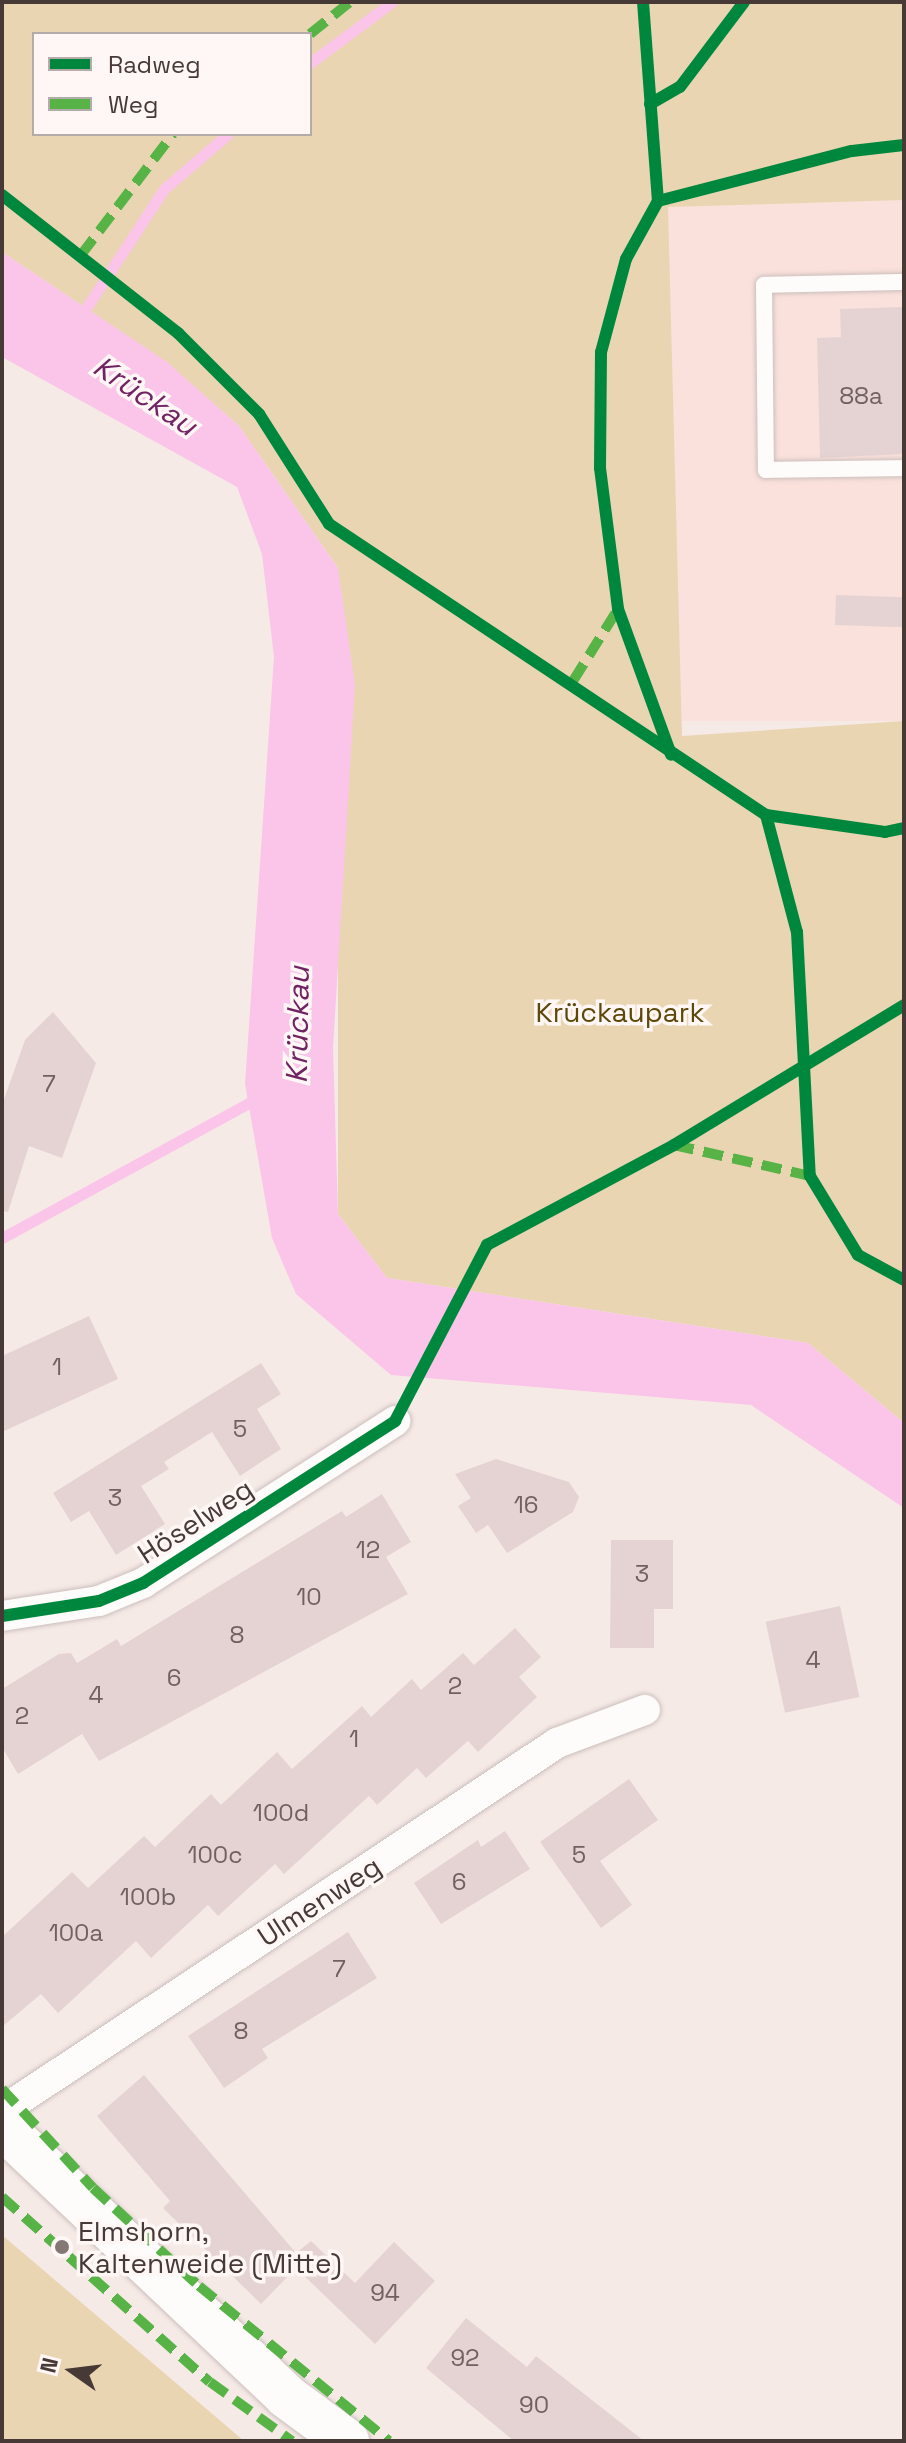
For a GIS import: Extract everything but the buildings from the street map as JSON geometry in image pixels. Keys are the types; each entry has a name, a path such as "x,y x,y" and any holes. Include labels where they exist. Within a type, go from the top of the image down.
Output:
{"main road":[{"path":"2,2127 286,2396 347,2441"}],"street":[{"name":"Höselweg","path":"2,1616 99,1601 143,1583 395,1421"},
{"name":"Ulmenweg","path":"2,2111 557,1743 645,1710"}],"lane":[{"path":"904,282 764,285 766,470 904,468"}],"shaded area":[{"path":"668,200 904,200 904,721 668,721"}],"green space":[{"name":"Krückaupark","path":"2,2 904,2 904,200 668,207 682,736 904,721 904,1423 808,1343 387,1278 338,1214 338,568 239,426 166,362 2,252"},
{"path":"2,2235 243,2440 2,2441"}],"water":[{"name":"Krückau","path":"2,252 167,362 239,426 338,568 355,685 333,1048 338,1214 387,1278 808,1343 904,1423 904,1508 751,1405 391,1375 296,1294 272,1238 245,1084 274,657 262,554 237,487 2,357"}],"waterway":[{"path":"312,62 392,2"},
{"path":"79,319 164,189 226,136"},
{"path":"2,1238 261,1096"}],"marked path":[{"path":"312,32 350,2"},
{"path":"81,255 171,136"},
{"path":"573,681 618,609"},
{"path":"674,1145 810,1176"},
{"path":"2,2089 93,2188 199,2286 389,2441"},
{"path":"2,2197 210,2382 292,2441"}],"cycle path":[{"path":"643,2 658,201 626,259 601,352 600,468 618,609 671,755"},
{"path":"650,104 680,87 744,2"},
{"path":"658,201 852,151 904,145"},
{"path":"2,195 178,333 259,414 329,524 766,815 885,832 904,828"},
{"path":"766,815 797,932 810,1176 858,1255 904,1280"},
{"path":"2,1616 99,1601 143,1583 395,1421 487,1245 674,1145 904,1005"}],"place":[{"name":"Elmshorn, Kaltenweide (Mitte)","path":"62,2247"}]}
